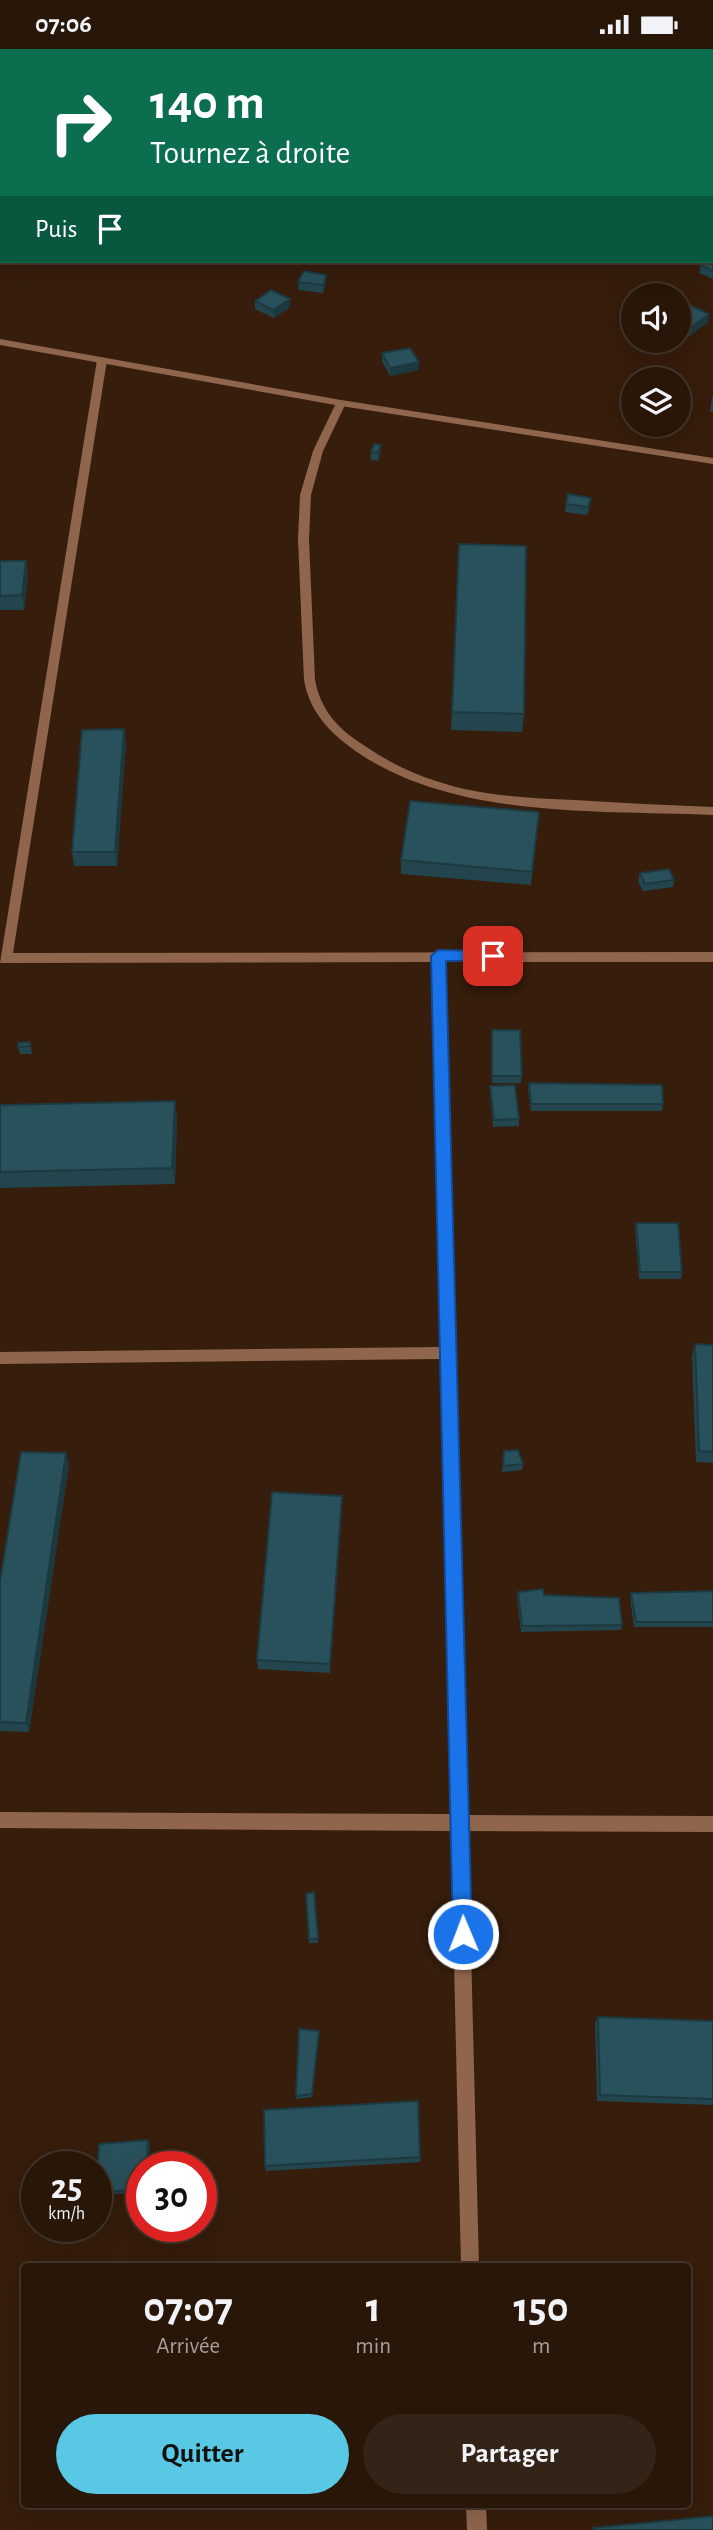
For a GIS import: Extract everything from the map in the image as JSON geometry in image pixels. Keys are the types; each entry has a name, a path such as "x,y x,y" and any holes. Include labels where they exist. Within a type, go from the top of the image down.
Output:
{"street":[{"path":"0,342 341,404 711,461"},
{"path":"102,360 3,958 713,957"},
{"path":"341,404 318,447 304,504 310,677 315,703 337,731 375,760 423,782 470,796 713,811"},
{"path":"438,956 470,2263"},
{"path":"0,1358 448,1353"},
{"path":"0,1820 713,1824"},
{"path":"476,2508 477,2530"}],"building":[{"path":"713,263 713,271 701,265"},
{"path":"304,271 326,275 323,285 298,282"},
{"path":"271,290 290,299 273,310 255,301"},
{"path":"691,306 709,314 691,328"},
{"path":"410,348 419,362 390,368 382,353"},
{"path":"374,444 381,445 378,453 371,452"},
{"path":"568,494 591,498 588,507 566,504"},
{"path":"459,544 526,546 524,714 452,712"},
{"path":"0,561 26,561 22,595 0,596"},
{"path":"124,729 115,852 72,852 82,730"},
{"path":"410,801 539,812 532,872 401,860"},
{"path":"669,869 674,880 645,884 640,873"},
{"path":"492,1030 520,1030 522,1076 492,1076"},
{"path":"30,1042 30,1046 18,1047 18,1043"},
{"path":"529,1083 662,1085 663,1104 531,1104"},
{"path":"515,1085 519,1119 494,1120 490,1086"},
{"path":"175,1101 172,1168 0,1172 0,1105"},
{"path":"636,1223 678,1223 682,1272 640,1272"},
{"path":"695,1344 713,1345 713,1452 699,1451"},
{"path":"518,1450 523,1464 503,1466 504,1451"},
{"path":"21,1452 66,1453 26,1723 0,1722 0,1581"},
{"path":"272,1492 342,1496 330,1664 257,1660"},
{"path":"543,1589 544,1595 619,1598 622,1625 522,1626 518,1592"},
{"path":"713,1591 713,1622 636,1622 631,1593"},
{"path":"314,1892 318,1939 309,1939 306,1894"},
{"path":"598,2017 713,2021 713,2099 600,2095"},
{"path":"299,2029 319,2031 312,2094 296,2096"},
{"path":"418,2101 420,2157 265,2166 264,2110"},
{"path":"148,2140 148,2151 126,2151 126,2190 112,2192 112,2151 99,2151 99,2144"},
{"path":"713,2516 713,2530 593,2530 593,2528"}],"route":[{"path":"463,1934 438,956 493,956"}]}
